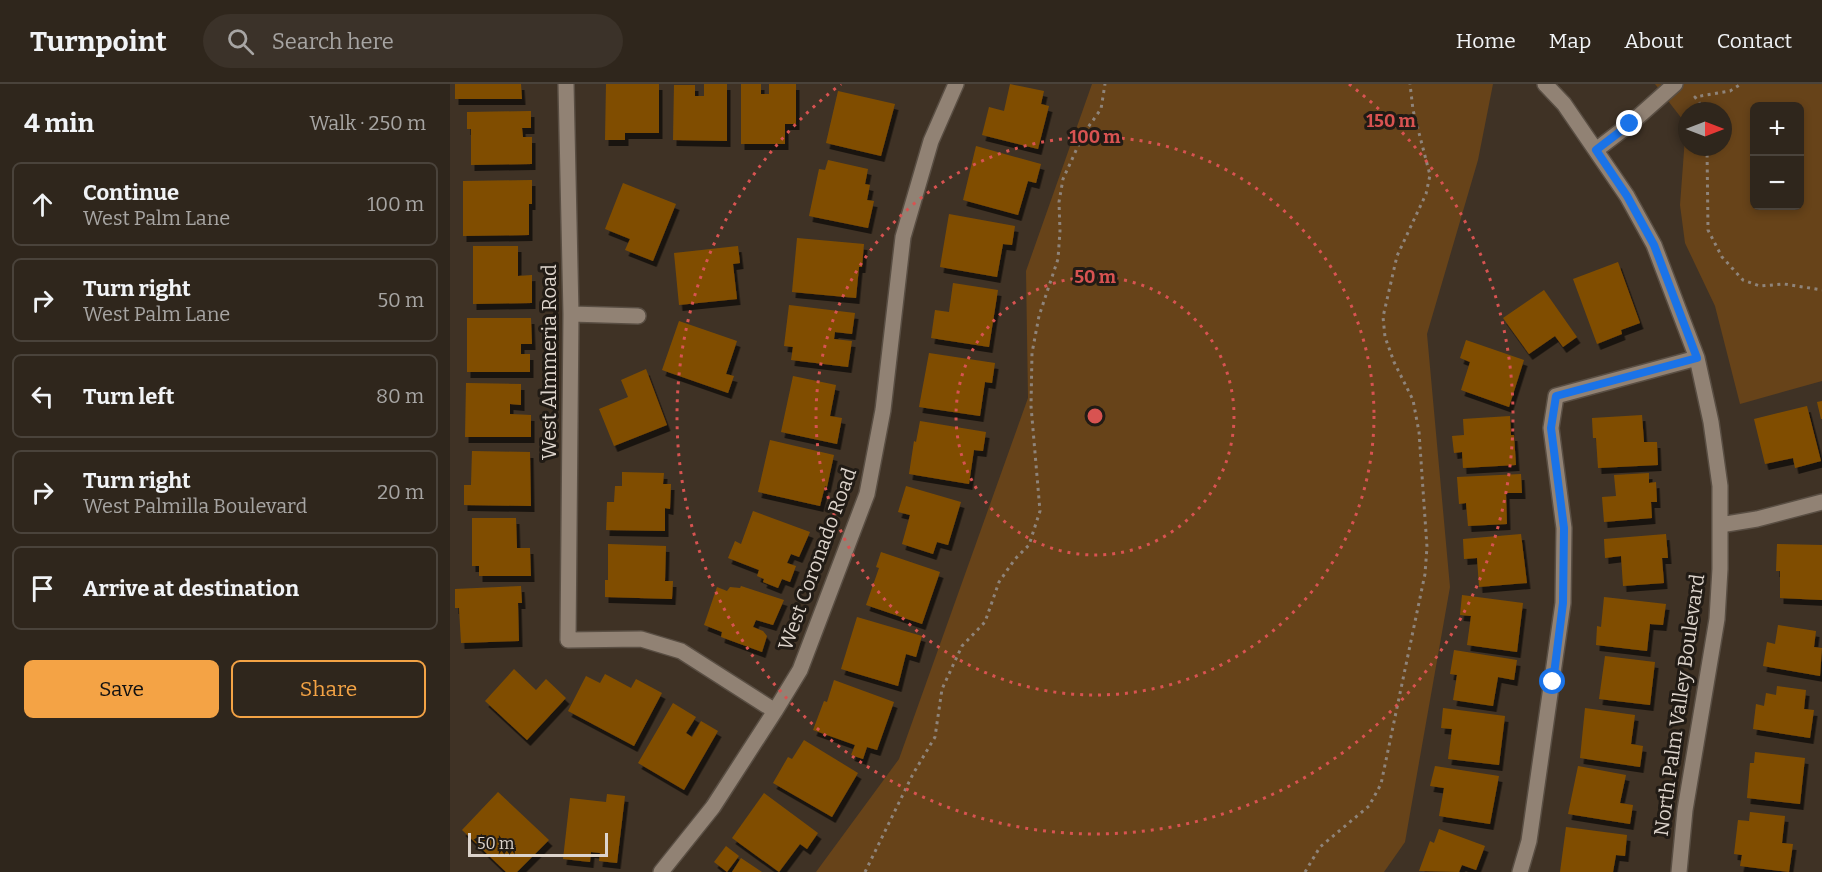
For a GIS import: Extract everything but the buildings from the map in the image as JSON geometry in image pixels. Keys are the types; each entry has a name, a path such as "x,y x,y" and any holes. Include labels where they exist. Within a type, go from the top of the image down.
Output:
{"street":[{"name":"West Almmeria Road","path":"566,84 571,314 568,640 641,639 681,651 775,711"},
{"name":"West Coronado Road","path":"661,872 713,807 800,670 867,494 883,410 903,237 931,141 956,84"},
{"name":"North Palm Valley Boulevard","path":"1545,84 1564,104 1596,150 1627,196 1654,245 1697,358 1711,422 1720,486 1717,619 1685,810 1679,872"},
{"path":"1596,150 1630,124 1675,84"},
{"path":"571,314 638,316"},
{"path":"1520,872 1529,841 1563,603 1564,528 1551,428 1556,396 1697,358"},
{"path":"1720,525 1757,519 1822,502"}],"path":[{"path":"865,872 913,774 935,737 942,689 962,646 985,622 999,582 1029,545 1040,511 1031,406 1032,353 1039,316 1058,259 1059,202 1063,179 1084,133 1101,109 1105,84"},
{"path":"1305,872 1320,847 1369,806 1381,784 1425,574 1427,548 1419,432 1413,400 1394,362 1385,337 1383,317 1397,256 1426,194 1431,175 1413,110 1410,84"},
{"path":"1699,102 1695,97 1730,91 1741,84"},
{"path":"1707,156 1708,230 1722,257 1743,280 1760,286 1784,284 1822,290"}],"shaded area":[{"path":"1092,84 1493,84 1478,160 1427,334 1450,587 1405,842 1384,872 816,872 899,759 1028,398 1026,271"},
{"path":"1655,84 1822,84 1822,381 1740,404 1715,306 1685,243 1680,205 1684,156 1732,156 1732,102 1678,102 1678,114"}],"route":[{"path":"1553,682 1563,603 1564,528 1551,428 1556,396 1697,358 1654,245 1627,196 1596,150 1630,124"}]}
